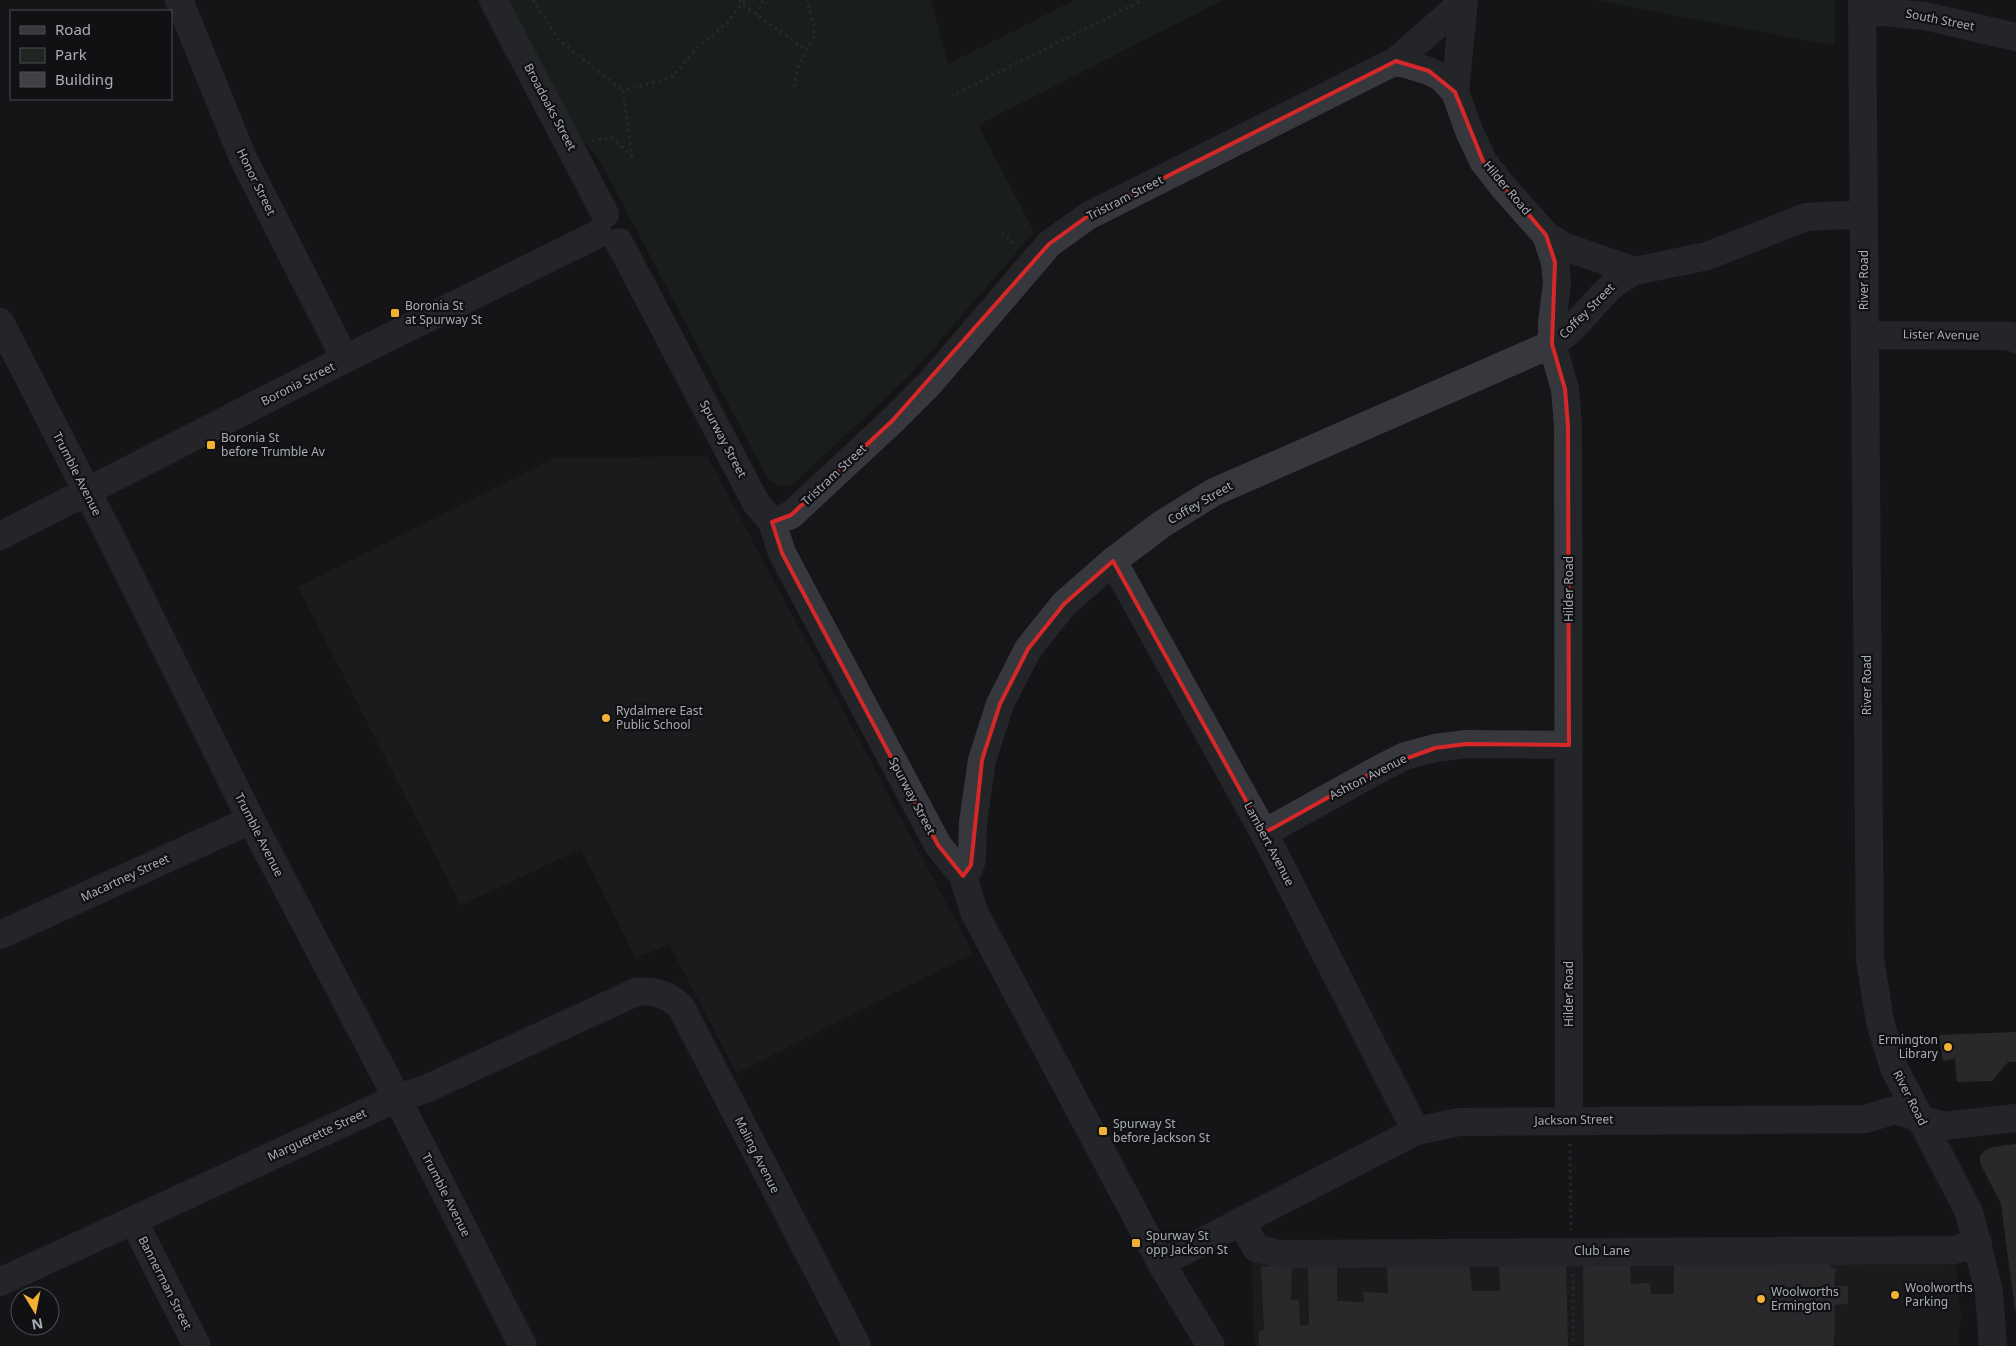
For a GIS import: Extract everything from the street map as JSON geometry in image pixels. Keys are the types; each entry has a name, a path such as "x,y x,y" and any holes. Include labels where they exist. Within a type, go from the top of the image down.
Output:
{"street":[{"name":"Honor Street","path":"179,0 243,158 346,359"},
{"name":"Broadoaks Street","path":"493,0 570,144 608,230"},
{"name":"Tristram Street","path":"772,522 790,515 892,422 930,383 1050,244 1088,216 1396,61 1464,1"},
{"name":"Hilder Road","path":"1455,92 1464,1"},
{"name":"South Street","path":"1862,5 1925,16 2016,37"},
{"name":"River Road","path":"1862,5 1870,959 1880,1022 1894,1068 1969,1212 1989,1292 1993,1346"},
{"name":"Hilder Road","path":"1396,61 1429,71 1442,78 1455,92 1469,131 1484,161 1504,188 1546,235 1555,262 1556,283 1552,344 1564,389 1568,426 1569,1127"},
{"name":"Coffey Street","path":"963,876 969,869 972,859 973,822 982,760 1000,704 1028,649 1064,604 1113,561 1162,524 1214,492 1552,344 1570,331 1614,284 1625,275 1635,271 1707,256 1806,217 1864,214"},
{"name":"Boronia Street","path":"0,536 346,359 608,230"},
{"name":"Spurway Street","path":"608,230 756,503 772,522 782,553 938,845 963,876 974,912 1202,1343"},
{"name":"Coffey Street","path":"1546,235 1565,247 1635,271"},
{"name":"Trumble Avenue","path":"0,322 251,820 397,1098 523,1346"},
{"name":"Lister Avenue","path":"1865,335 2010,336 2016,339"},
{"name":"Lambert Avenue","path":"1113,561 1264,833 1416,1131"},
{"name":"Ashton Avenue","path":"1264,833 1405,756 1435,748 1466,744 1569,745"},
{"name":"Macartney Street","path":"0,935 251,820"},
{"name":"Maling Avenue","path":"636,992 649,990 673,999 681,1007 857,1346"},
{"name":"Marguerette Street","path":"0,1282 397,1098 426,1089 636,992"},
{"name":"Jackson Street","path":"1161,1263 1416,1131 1459,1122 1569,1127 1865,1119 1894,1110 1944,1126 2016,1118"},
{"name":"Bannerman Street","path":"133,1220 197,1346"},
{"name":"Club Lane","path":"1241,1221 1256,1248 1278,1254 1954,1250 1978,1243"}],"path":[{"path":"533,0 559,40 623,91 632,156 612,138 570,144"},
{"path":"738,0 806,50"},
{"path":"623,91 672,78 698,47 728,23 745,0"},
{"path":"757,15 763,0"},
{"path":"794,87 799,64 814,37 812,12 807,0"},
{"path":"951,96 1142,0"},
{"path":"1002,233 1022,250"},
{"path":"1569,1127 1571,1236"},
{"path":"1573,1270 1573,1346"}],"highlighted area":[{"path":"1396,61 1429,71 1455,92 1483,161 1546,235 1555,262 1552,344 1565,389 1568,426 1569,745 1466,744 1435,748 1381,768 1264,833 1113,561 1064,604 1028,649 1000,704 982,760 971,865 963,876 938,845 782,553 772,522 791,515 892,421 1049,244 1088,216"}],"shaded area":[{"name":"Rydalmere East Public School","path":"707,456 973,953 737,1073 669,944 636,958 581,849 461,905 298,587 555,458"},
{"path":"1955,1259 1961,1315 1958,1346 1254,1346 1252,1262"}],"green space":[{"path":"505,0 931,0 948,64 1075,0 1223,0 978,125 1034,232 910,375 794,483 785,486 769,481 600,161 573,128"},
{"path":"1595,0 1835,0 1835,46"}],"building":[{"path":"2016,1032 2016,1062 2008,1062 1992,1081 1957,1082 1955,1059 1943,1061 1939,1035"},
{"path":"2016,1144 2015,1310 2001,1204 1980,1163 1980,1156 1984,1151 1992,1147"},
{"path":"1566,1262 1568,1346 1259,1346 1259,1331 1264,1330 1261,1267 1292,1264 1291,1300 1299,1300 1300,1325 1309,1325 1308,1263 1337,1263 1337,1301 1364,1302 1363,1292 1388,1293 1387,1265 1469,1263 1472,1291 1500,1291 1499,1266"},
{"name":"Woolworths Ermington","path":"1674,1262 1831,1262 1831,1268 1836,1268 1834,1286 1848,1286 1848,1304 1835,1305 1834,1346 1584,1346 1583,1266 1630,1265 1631,1284 1650,1283 1651,1294 1674,1294"}],"place":[{"name":"Boronia St at Spurway St","path":"395,313"},
{"name":"Boronia St before Trumble Av","path":"211,445"},
{"name":"Rydalmere East Public School","path":"606,718"},
{"name":"Ermington Library","path":"1948,1047"},
{"name":"Spurway St before Jackson St","path":"1103,1131"},
{"name":"Spurway St opp Jackson St","path":"1136,1243"},
{"name":"Woolworths Parking","path":"1895,1295"},
{"name":"Woolworths Ermington","path":"1761,1299"}]}
